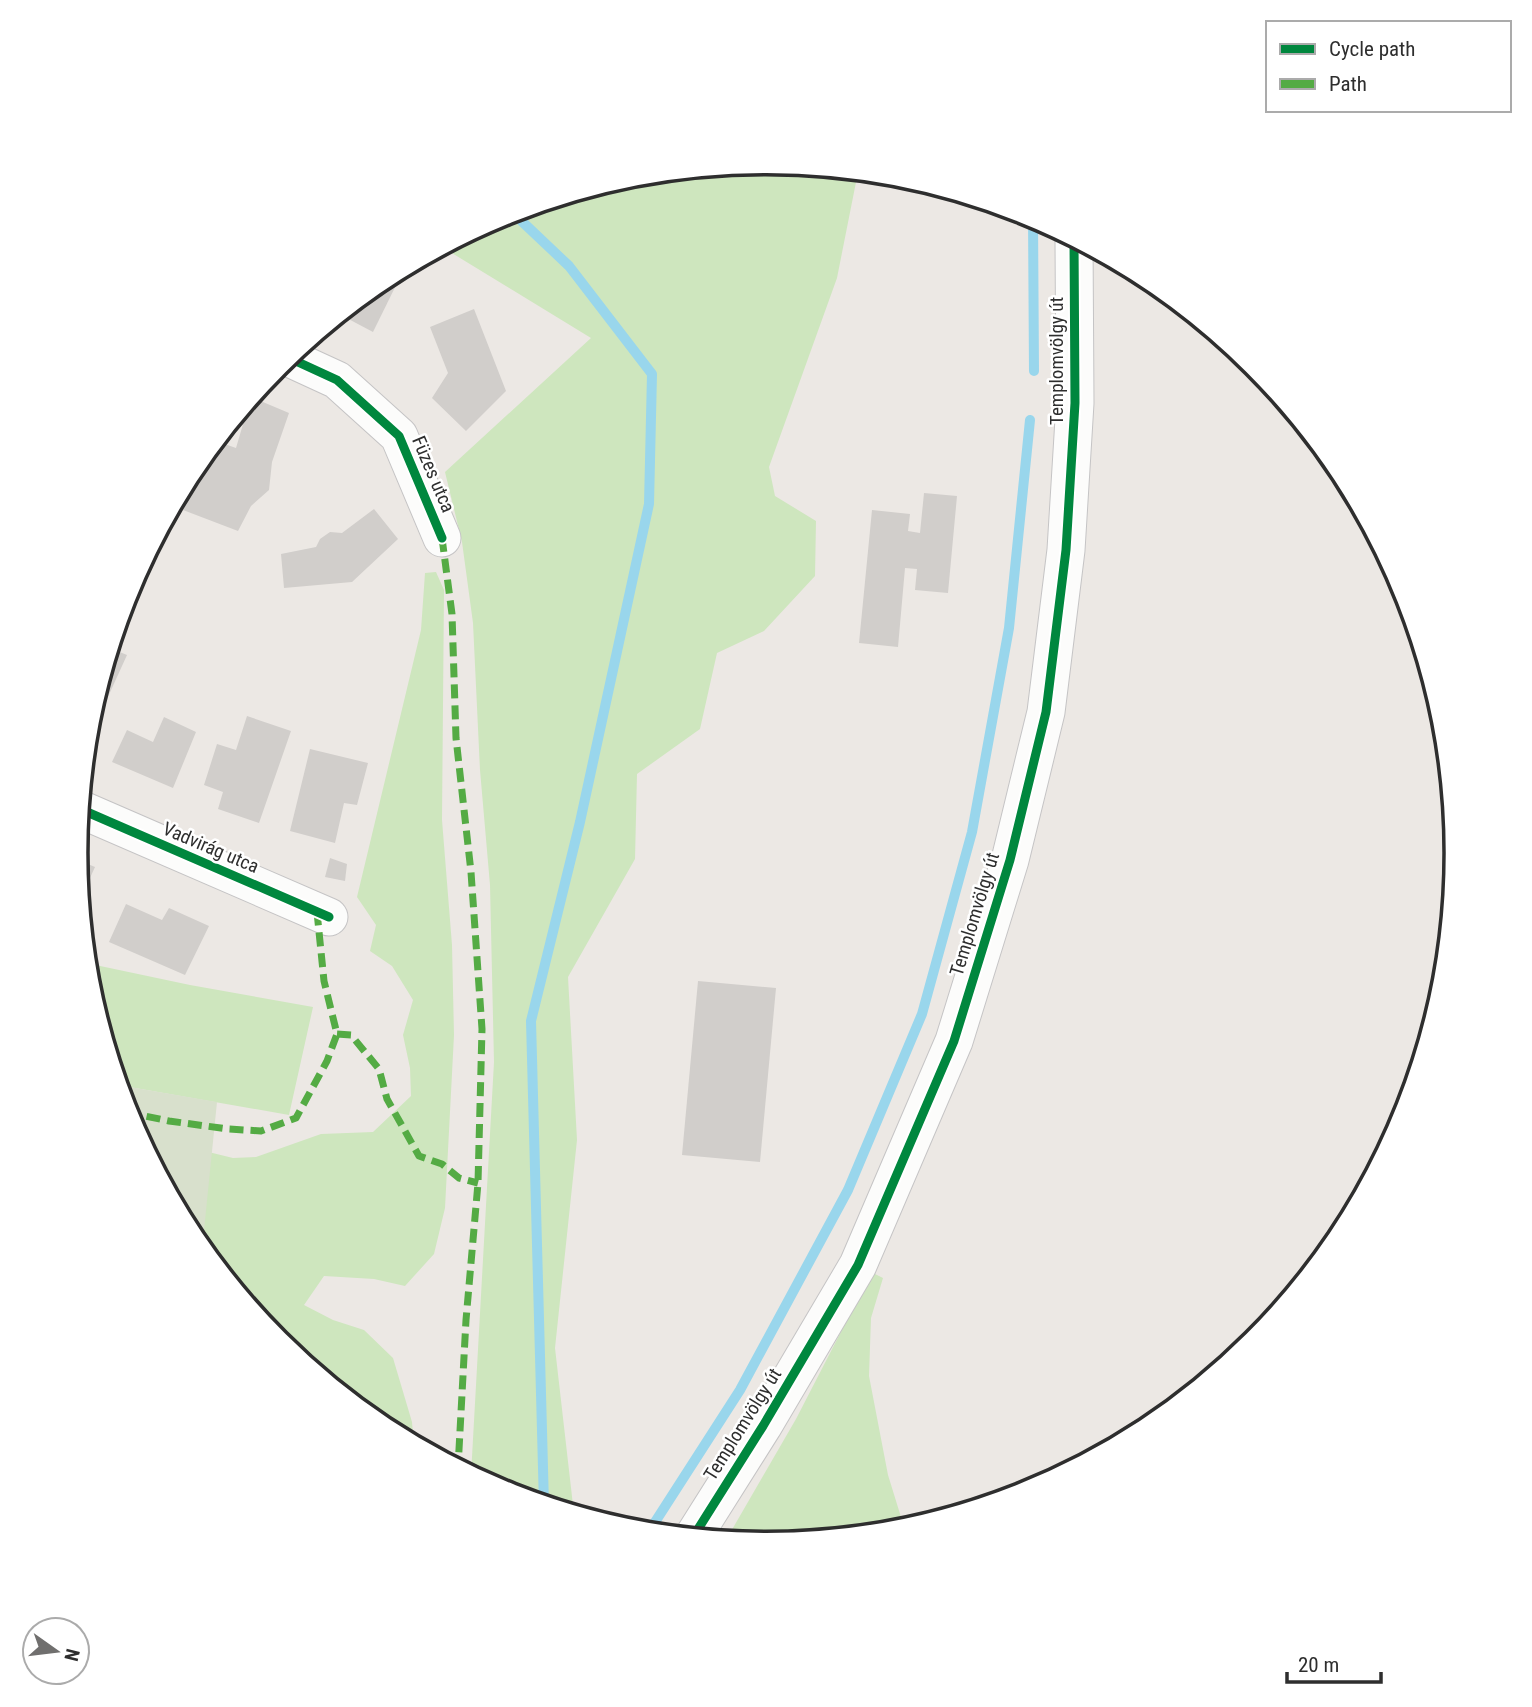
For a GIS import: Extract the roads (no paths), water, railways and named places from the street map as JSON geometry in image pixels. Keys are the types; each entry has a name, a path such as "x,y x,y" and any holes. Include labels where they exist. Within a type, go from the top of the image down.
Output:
{"street":[{"name":"Templomvölgy út","path":"698,1528 763,1426 858,1265 954,1041 1010,860 1046,712 1066,550 1075,403 1074,249"},
{"name":"Füzes utca","path":"299,362 337,380 399,436 442,538"},
{"name":"Vadvirág utca","path":"89,813 329,917"}],"waterway":[{"path":"522,221 569,266 652,374 649,504 580,822 531,1021 544,1494"},
{"path":"1033,230 1034,371"},
{"path":"655,1522 740,1390 848,1190 922,1014 972,832 1009,628 1030,420"}]}
